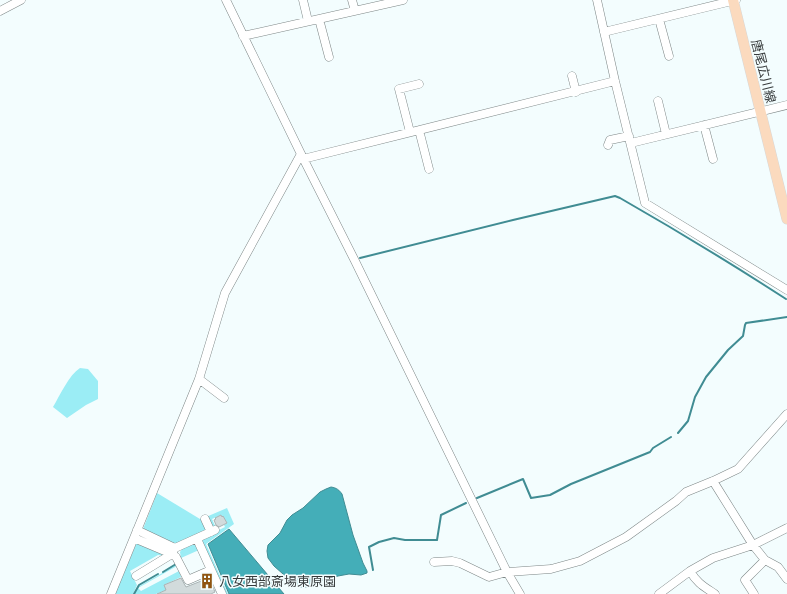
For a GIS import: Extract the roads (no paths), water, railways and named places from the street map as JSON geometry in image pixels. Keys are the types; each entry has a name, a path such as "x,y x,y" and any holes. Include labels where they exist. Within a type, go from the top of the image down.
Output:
{"main road":[{"name":"唐尾広川線","path":"734,0 787,219"}],"street":[{"path":"0,11 21,0"},
{"path":"226,0 302,157 520,594"},
{"path":"303,0 308,21"},
{"path":"352,0 355,11"},
{"path":"244,36 399,0"},
{"path":"597,0 615,82 645,203 787,290"},
{"path":"604,32 734,0"},
{"path":"319,19 329,57"},
{"path":"659,19 669,56"},
{"path":"572,76 576,92"},
{"path":"111,594 199,379 225,293 302,157 615,82"},
{"path":"410,132 399,89 418,84"},
{"path":"658,101 666,134"},
{"path":"608,145 610,140 666,134 787,105"},
{"path":"704,125 713,160"},
{"path":"419,130 429,170"},
{"path":"199,379 224,398"},
{"path":"434,562 452,561 460,563 489,578 508,572 551,569 580,560 626,537 686,492 738,469 787,414"},
{"path":"713,481 753,545 765,560 778,567 787,579"},
{"path":"136,576 174,551 213,531 205,519"},
{"path":"659,594 690,571 713,558 753,545 787,528"},
{"path":"136,534 174,551 188,580 211,570"},
{"path":"197,539 222,594"},
{"path":"754,594 745,580 765,560"},
{"path":"690,571 694,579 715,594"}],"waterway":[{"path":"360,258 615,196 683,235 786,299"},
{"path":"678,433 688,421 695,397 706,377 728,350 743,336 746,323 787,317"},
{"path":"477,498 523,479 531,498 550,495 571,484 650,452 653,448 671,437"},
{"path":"373,570 369,547 379,542 394,538 405,540 437,540 441,515 466,503"},
{"path":"163,572 176,564"},
{"path":"134,594 139,585 158,574"}],"place":[{"name":"八女西部斎場東原園","path":"207,581"}]}
